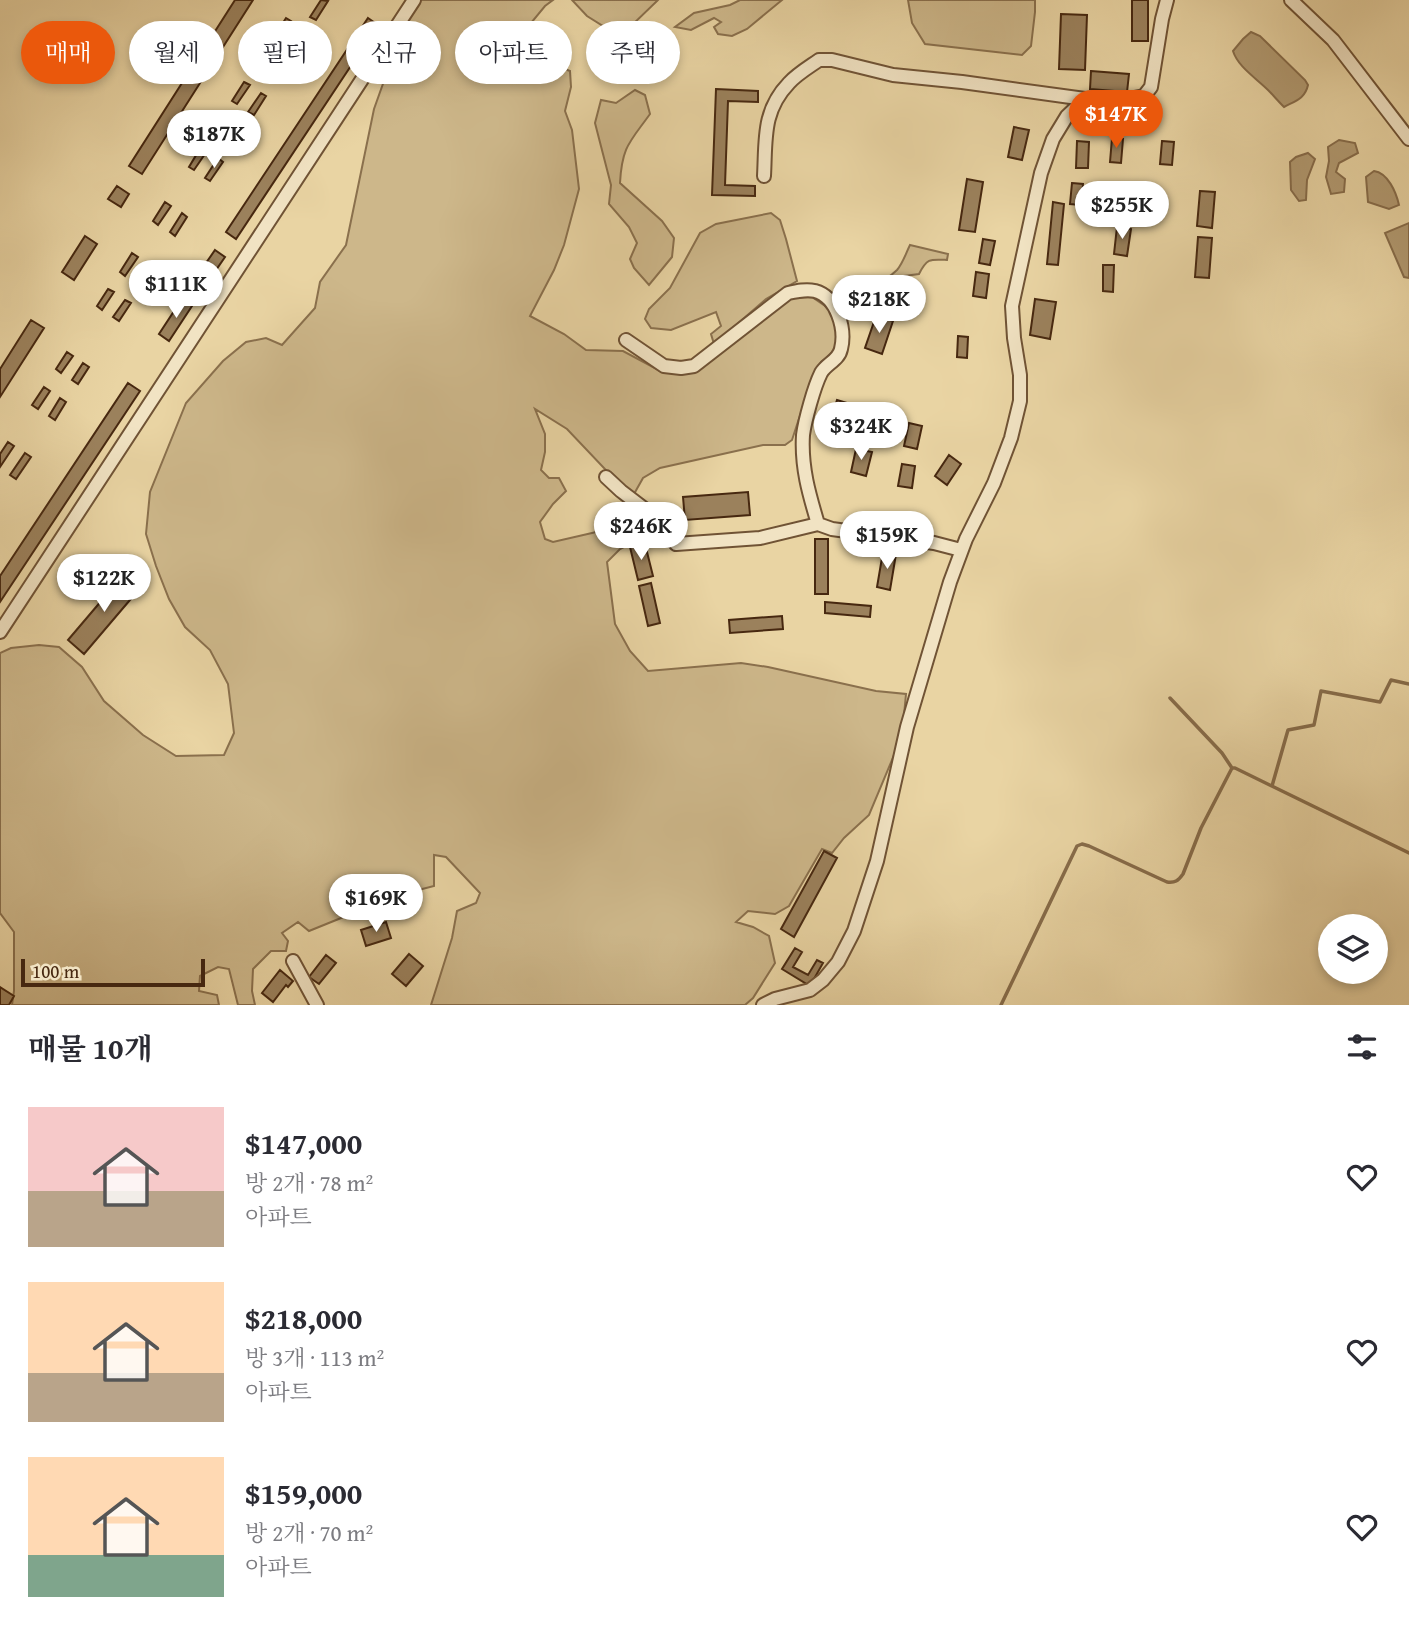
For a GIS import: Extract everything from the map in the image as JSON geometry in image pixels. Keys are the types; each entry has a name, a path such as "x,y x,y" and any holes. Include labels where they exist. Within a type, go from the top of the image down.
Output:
{"street":[{"path":"0,632 414,0"},
{"path":"764,176 767,123 773,103 789,82 819,60 832,60 893,75 1085,99 1129,99 1144,96 1151,87 1167,0"},
{"path":"1291,0 1333,40 1409,139"},
{"path":"763,1005 810,990 823,980 838,962 854,931 877,861 907,727 950,582 961,550 994,483 1011,438 1020,401 1020,375 1012,306 1041,173 1053,139 1066,116 1085,99"},
{"path":"625,340 664,366 694,366 789,293 810,290 829,300 837,312 843,332 842,349 839,356 821,372 804,433 803,466 818,524"},
{"path":"606,477 655,517 676,544 760,538 818,524 832,529 934,543 961,550"},
{"path":"293,961 317,1005"}],"shaded area":[{"path":"420,0 553,0 533,21 455,21 455,84 571,84 565,111 572,130 579,189 564,245 530,316 564,334 586,350 623,351 664,373 673,373 695,371 711,361 790,298 812,297 828,308 836,322 838,341 831,354 821,362 792,440 785,445 763,445 660,468 643,478 634,494 621,486 567,429 535,409 545,434 541,470 549,478 559,478 566,491 540,522 545,539 553,542 613,528 623,519 640,516 643,537 620,549 607,562 615,624 630,651 648,671 741,663 876,691 906,694 897,748 869,815 832,853 822,849 789,906 775,914 748,911 736,922 769,936 775,963 753,998 745,1005 431,1005 452,938 457,911 476,903 480,893 446,857 434,855 434,886 372,902 309,931 298,922 282,933 288,941 286,951 271,951 253,969 252,991 255,1005 238,1005 229,969 218,967 200,976 199,991 217,995 219,1005 12,1005 14,932 0,913 0,653 11,648 39,645 59,647 82,667 104,701 143,735 176,756 224,755 234,733 228,684 210,650 185,627 169,599 146,534 150,492 186,403 223,361 246,342 266,338 282,345 315,308 320,282 346,245 374,109 383,84 441,84 441,21 407,21"},
{"path":"572,0 658,0 636,21 595,21"},
{"path":"740,0 782,0 747,29 732,36 718,34 714,27 721,22 714,18 691,30 680,28 680,23 694,13"},
{"path":"908,0 1035,0 1031,46 1022,55 925,44 912,23"},
{"path":"1251,32 1260,36 1305,80 1307,90 1299,99 1284,107 1235,57 1233,51"},
{"path":"635,90 645,95 650,114 625,152 620,183 662,221 674,238 672,257 649,285 630,259 637,243 629,227 609,204 611,185 595,123 601,100 616,103"},
{"path":"1339,140 1355,143 1358,153 1339,163 1336,172 1345,179 1344,192 1331,194 1326,177 1328,147"},
{"path":"1308,153 1315,159 1307,180 1306,200 1299,201 1291,190 1290,162"},
{"path":"1374,171 1387,179 1399,205 1389,209 1368,202 1366,177"},
{"path":"771,213 780,220 797,281 766,299 714,344 711,334 721,326 716,312 671,330 651,328 645,319 649,309 670,288 700,233 716,224"},
{"path":"1409,223 1409,278 1404,277 1385,233"},
{"path":"910,245 948,254 947,260 930,261 919,274 904,276 877,302 884,306 877,310 858,307 846,319 843,313 844,304 897,270"}],"building":[{"path":"235,0 253,0 224,45 224,21 222,21"},
{"path":"321,0 328,1 316,20 310,17"},
{"path":"1132,0 1148,0 1148,41 1132,41"},
{"path":"1061,14 1087,15 1085,70 1059,69"},
{"path":"346,51 346,73 236,239 226,232 324,84 332,84 332,72"},
{"path":"1091,71 1129,74 1127,92 1090,89"},
{"path":"181,84 199,84 142,174 129,166"},
{"path":"243,84 250,85 237,104 232,101"},
{"path":"716,89 758,91 758,102 728,101 725,185 755,186 755,196 712,195"},
{"path":"261,93 266,96 254,115 248,112"},
{"path":"224,113 229,116 217,135 212,132"},
{"path":"241,124 246,127 233,146 228,143"},
{"path":"1014,127 1029,130 1022,160 1008,157"},
{"path":"1112,138 1123,139 1121,163 1110,162"},
{"path":"1077,141 1089,142 1088,168 1076,168"},
{"path":"1162,141 1174,142 1172,165 1160,164"},
{"path":"201,147 207,151 194,170 189,167"},
{"path":"218,158 223,162 210,181 205,178"},
{"path":"967,179 983,182 975,232 959,230"},
{"path":"1072,183 1083,184 1081,205 1070,204"},
{"path":"117,186 129,194 121,207 108,199"},
{"path":"1093,187 1135,187 1136,217 1126,217 1126,197 1093,197"},
{"path":"1200,191 1215,192 1212,228 1197,226"},
{"path":"165,202 171,206 158,225 153,221"},
{"path":"1053,202 1064,204 1058,265 1047,264"},
{"path":"182,213 187,217 175,236 170,232"},
{"path":"1117,227 1131,229 1127,256 1114,254"},
{"path":"85,236 97,244 74,280 62,272"},
{"path":"1198,237 1212,238 1209,278 1195,277"},
{"path":"983,239 995,241 990,265 979,263"},
{"path":"215,250 225,257 216,270 206,263"},
{"path":"132,253 138,257 125,276 120,272"},
{"path":"149,264 154,268 142,287 136,283"},
{"path":"1103,265 1114,265 1113,292 1103,291"},
{"path":"976,272 989,274 986,298 973,296"},
{"path":"108,289 114,292 102,310 97,306"},
{"path":"182,299 192,306 169,341 159,334"},
{"path":"1035,299 1056,302 1050,339 1030,335"},
{"path":"125,300 131,303 119,321 113,317"},
{"path":"876,316 893,321 882,354 865,348"},
{"path":"31,320 44,328 0,397 0,369"},
{"path":"958,336 968,337 967,358 957,357"},
{"path":"67,352 73,356 61,373 56,369"},
{"path":"83,363 89,367 78,384 72,380"},
{"path":"128,383 140,391 0,602 0,576"},
{"path":"44,387 50,391 38,409 32,405"},
{"path":"60,398 66,402 55,420 49,416"},
{"path":"837,400 850,404 843,426 830,422"},
{"path":"871,408 885,412 879,435 865,431"},
{"path":"909,423 922,426 917,449 904,446"},
{"path":"8,442 14,446 0,467 0,454"},
{"path":"856,449 872,452 866,476 851,472"},
{"path":"25,453 31,457 16,479 10,475"},
{"path":"949,455 961,464 947,485 935,476"},
{"path":"902,464 915,466 912,488 898,486"},
{"path":"748,492 750,515 685,520 683,497"},
{"path":"815,539 828,539 828,594 815,594"},
{"path":"645,544 653,576 638,580 630,547"},
{"path":"883,552 896,554 890,590 877,587"},
{"path":"125,573 141,587 84,654 68,640"},
{"path":"651,583 660,623 648,626 639,586"},
{"path":"825,602 871,606 870,617 825,613"},
{"path":"782,616 783,629 730,633 729,620"},
{"path":"824,851 837,858 794,937 781,929"},
{"path":"386,922 391,938 366,946 361,930"},
{"path":"795,948 802,952 793,967 808,975 817,960 823,963 810,986 782,969"},
{"path":"409,954 423,966 406,986 392,974"},
{"path":"326,955 336,963 319,984 309,977"},
{"path":"280,970 293,981 288,987 286,985 273,1002 262,993"},
{"path":"0,987 14,996 9,1005 0,1005"}],"waterway":[{"path":"1272,786 1288,730 1314,725 1321,691 1380,702 1391,680 1409,684"},
{"path":"1170,698 1222,753 1232,768"},
{"path":"1001,1005 1077,846 1089,846 1167,882 1176,881 1183,874 1201,828 1232,768 1409,853"}]}
